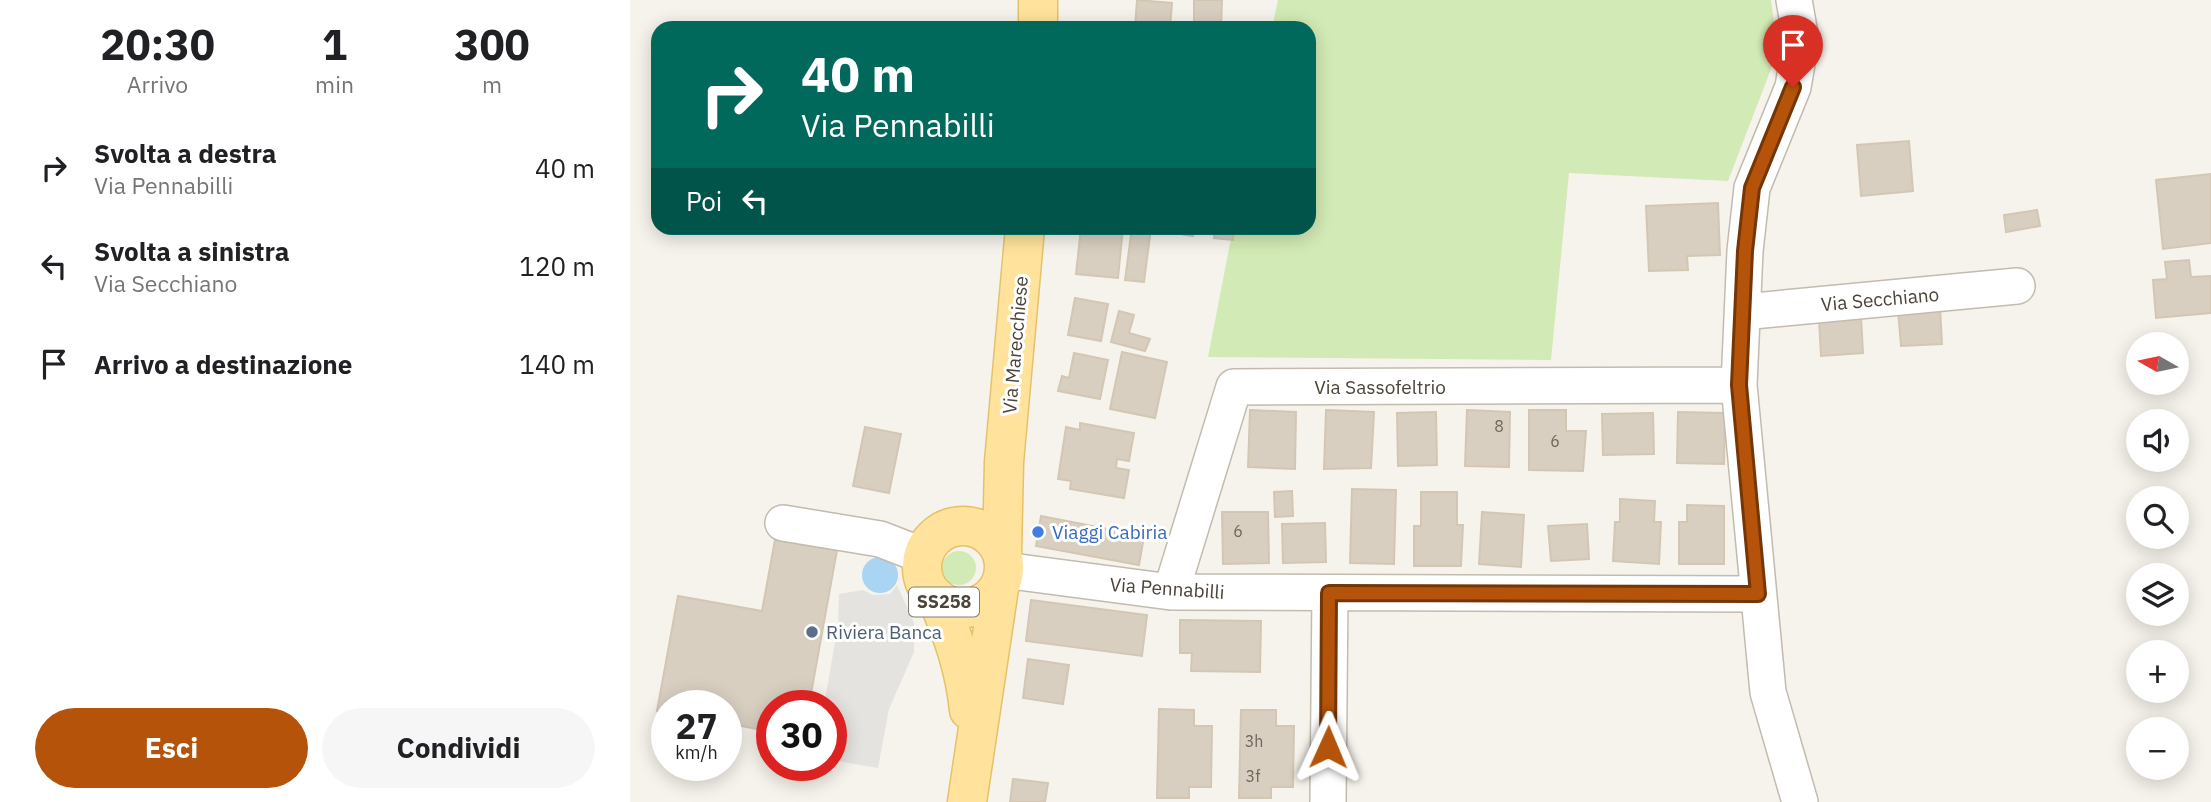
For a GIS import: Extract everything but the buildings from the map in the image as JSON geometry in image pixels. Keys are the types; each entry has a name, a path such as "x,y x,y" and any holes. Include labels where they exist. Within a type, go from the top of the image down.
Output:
{"main road":[{"path":"1038,0 1038,21"},
{"name":"Via Marecchiese","path":"967,802 1002,570 1004,462 1024,235"},
{"name":"Via Marecchiese","path":"973,751 966,684 954,638 937,598 925,579 925,556 936,537 957,527 973,512 1004,462"},
{"path":"957,527 984,531 994,541 1002,570"},
{"name":"SS258","path":"937,598 958,608 971,607 991,597 1002,570"}],"street":[{"path":"1794,0 1801,40 1793,87 1752,188 1739,385 1768,692 1800,802"},
{"name":"Via Secchiano","path":"1743,312 2017,286"},
{"name":"Via Sassofeltrio","path":"1171,592 1234,387 1739,385"},
{"path":"783,523 880,539 925,556"},
{"name":"Via Pennabilli","path":"1002,570 1171,592 1758,594"},
{"path":"1328,802 1329,593"}],"green space":[{"path":"1278,0 1771,0 1778,51 1728,181 1569,173 1551,360 1208,357 1232,235 1316,235 1316,21 1274,21"},
{"path":"959,551 971,556 976,568 971,580 959,585 947,580 942,568 947,556"}],"shaded area":[{"path":"897,585 914,623 914,652 889,709 878,768 847,763 847,690 827,690 838,625 839,594 863,590 873,595 890,594"}],"water":[{"path":"880,557 893,562 898,575 893,588 880,593 867,588 862,575 867,562"}],"place":[{"name":"Viaggi Cabiria","path":"1038,532"},
{"name":"Riviera Banca","path":"812,632"}],"route":[{"path":"1328,747 1329,593 1758,594 1739,385 1745,251 1752,188 1793,87"}]}
